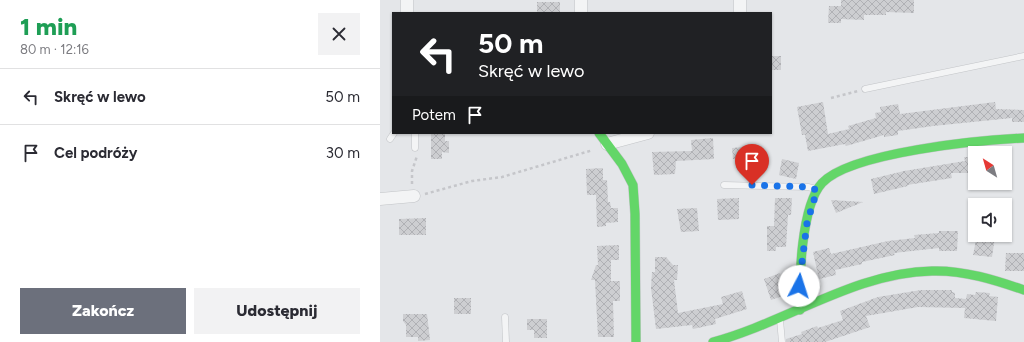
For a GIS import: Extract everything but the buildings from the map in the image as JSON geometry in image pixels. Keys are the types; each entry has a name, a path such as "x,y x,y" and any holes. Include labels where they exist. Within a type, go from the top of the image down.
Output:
{"street":[{"path":"407,0 408,12"},
{"path":"581,0 581,12"},
{"path":"740,0 740,12"},
{"path":"600,134 622,164 633,185 635,214 636,342"},
{"path":"607,144 644,134"},
{"path":"800,310 799,294 802,256 807,223 817,190 832,175 872,161 956,143 1024,138"},
{"path":"380,199 413,191"},
{"path":"713,342 780,318 876,280 913,272 933,271 964,273 996,280 1024,290"}],"lane":[{"path":"865,89 1024,56"},
{"path":"390,139 393,134"},
{"path":"415,134 415,148"},
{"path":"724,185 808,187 817,190"},
{"path":"505,317 506,342"},
{"path":"780,318 782,342"}],"path":[{"path":"831,98 865,89"},
{"path":"415,148 418,153 411,177 413,191 434,193 472,181 502,177 592,151 607,144"}],"traffic: fast":[{"path":"600,134 622,164 633,185 635,214 636,342"},
{"path":"800,310 801,263 806,225 815,194 822,183 837,172 860,163 887,156 949,145 1024,138"},
{"path":"713,342 740,334 848,289 876,280 904,274 932,271 956,272 991,279 1024,290"}],"route":[{"path":"752,185 808,187 817,190 807,223 799,286"}]}
